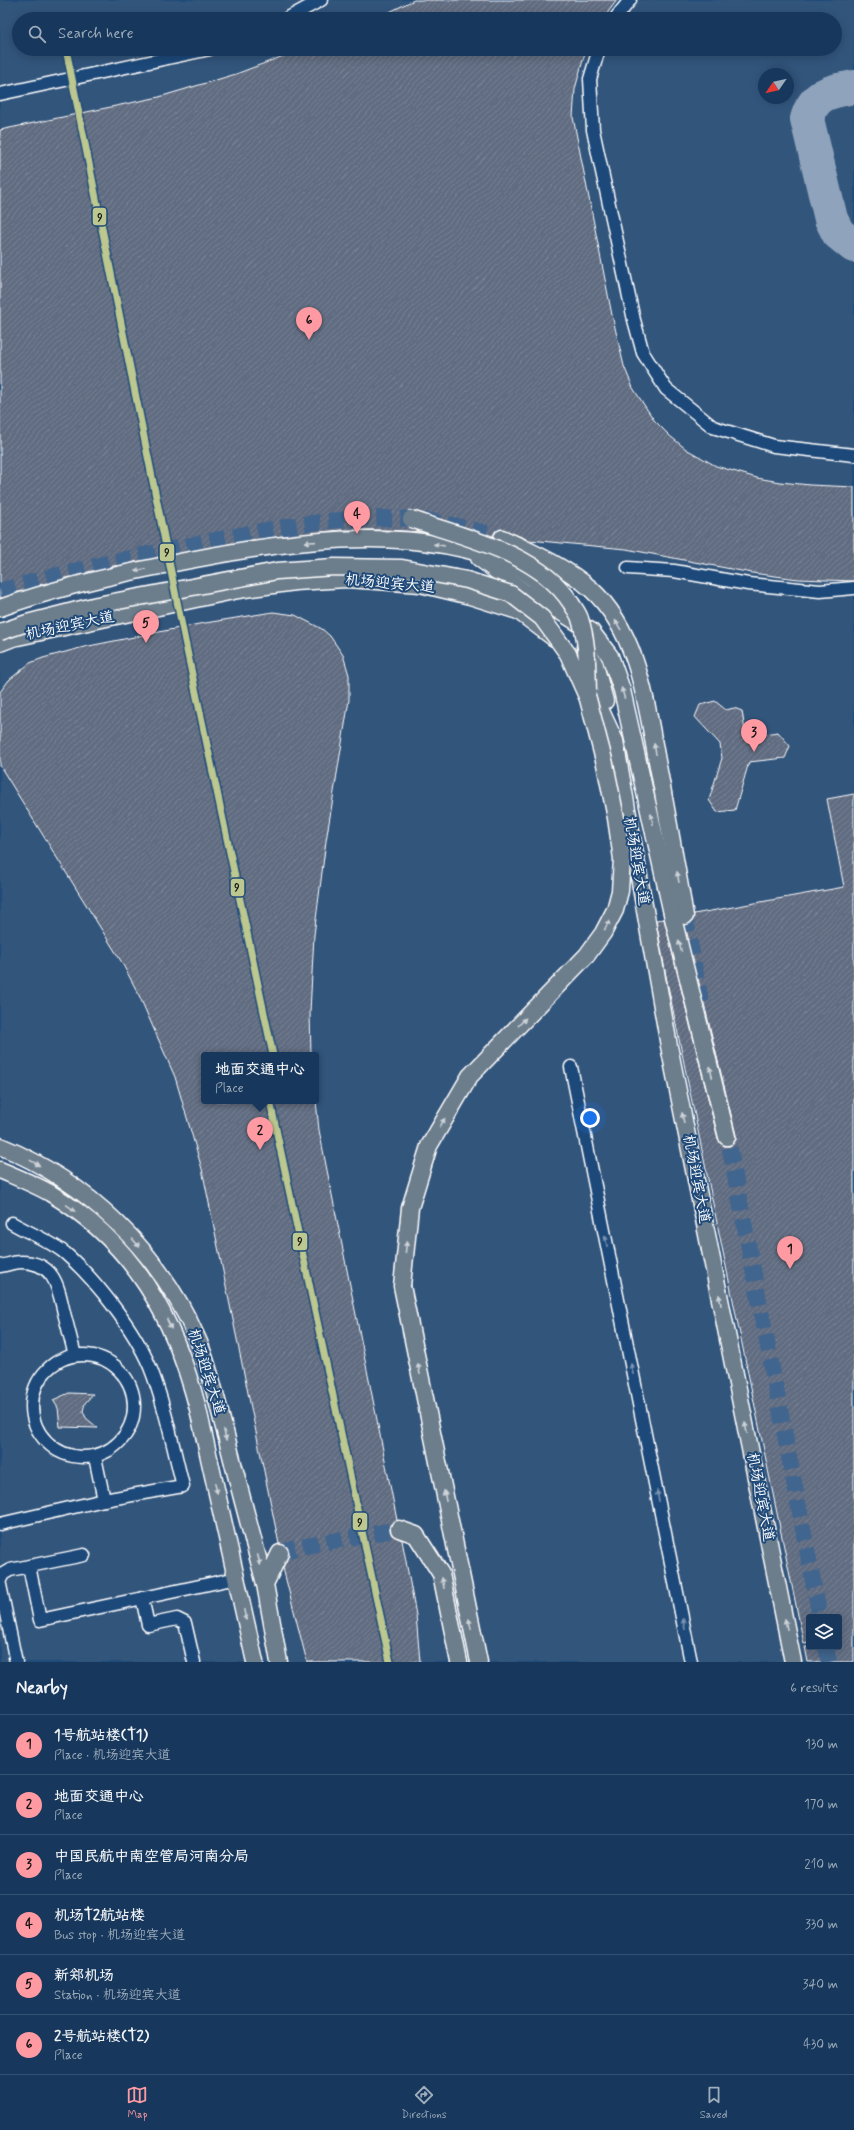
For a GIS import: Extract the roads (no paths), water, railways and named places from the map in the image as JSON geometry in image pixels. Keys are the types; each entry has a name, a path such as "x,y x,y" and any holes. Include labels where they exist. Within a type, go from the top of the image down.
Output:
{"main road":[{"path":"411,519 500,549 527,563 562,589 580,617 586,644 588,699"},
{"path":"502,538 533,553 591,589 608,608 627,640 642,684 685,916"},
{"path":"0,608 30,597 111,576 212,556 293,543 348,539 395,540 470,550 512,565 560,599 591,631 610,656 622,690 673,918 727,1138"},
{"path":"470,550 527,594 556,609 591,631"},
{"path":"0,632 27,622 98,605 277,571 334,567 402,568 467,580 511,594 542,618 568,654 588,699 605,764 622,859 620,891 615,910 603,933 587,956 470,1076 428,1146 410,1208 402,1286 479,1662"},
{"name":"机场迎宾大道","path":"0,643 13,638 230,592 295,582 347,579 420,584 470,596 518,611 554,638 581,667 616,741 669,1046 793,1662"},
{"path":"470,596 527,594"},
{"path":"556,609 579,636 595,665 616,741"},
{"name":"机场迎宾大道","path":"0,1146 28,1158 79,1189 124,1229 155,1265 170,1287 199,1340 208,1368 265,1584 279,1662"},
{"path":"0,1170 49,1193 88,1219 125,1254 162,1309 175,1336 190,1376 255,1662"},
{"path":"399,1529 416,1535 441,1574 459,1662"},
{"path":"265,1584 280,1552"}],"lane":[{"path":"299,12 321,0"},
{"path":"621,12 630,0"},
{"path":"0,94 177,56"},
{"path":"596,56 590,79 593,130 634,320 643,353 666,389 713,427 774,446 854,455"},
{"path":"628,568 674,571 748,584 820,591 854,588"},
{"path":"571,1067 691,1662"},
{"path":"0,1524 104,1500 183,1486 171,1436 150,1367 133,1334 106,1297 64,1253 12,1223"},
{"path":"0,1266 20,1262 31,1263 43,1268 52,1276 59,1286 75,1355"},
{"path":"75,1355 91,1355 106,1360 119,1369 128,1382 134,1396 134,1412 130,1427 122,1441 110,1451 95,1457 79,1458 58,1451 48,1445 38,1432 32,1416 32,1400 36,1383 46,1370 59,1360 75,1355"},
{"path":"95,1457 104,1500"},
{"path":"0,1580 6,1572 84,1555"},
{"path":"29,1566 40,1620 237,1578"},
{"path":"0,1585 16,1662"},
{"path":"142,1598 148,1625 177,1619 185,1623 194,1662"}],"tunnel":[{"path":"0,591 75,571 150,554 278,528 331,521 384,518 422,520 457,526 502,538"},
{"path":"685,916 703,1011"},
{"path":"725,1124 819,1614"},
{"path":"280,1553 295,1548 399,1529"},
{"path":"827,1650 829,1662"}],"place":[{"name":"2号航站楼(T2)","path":"309,340"},
{"name":"机场T2航站楼","path":"357,534"},
{"name":"新郑机场","path":"146,643"},
{"name":"中国民航中南空管局河南分局","path":"754,752"},
{"name":"地面交通中心","path":"260,1150"},
{"name":"1号航站楼(T1)","path":"790,1269"}]}
